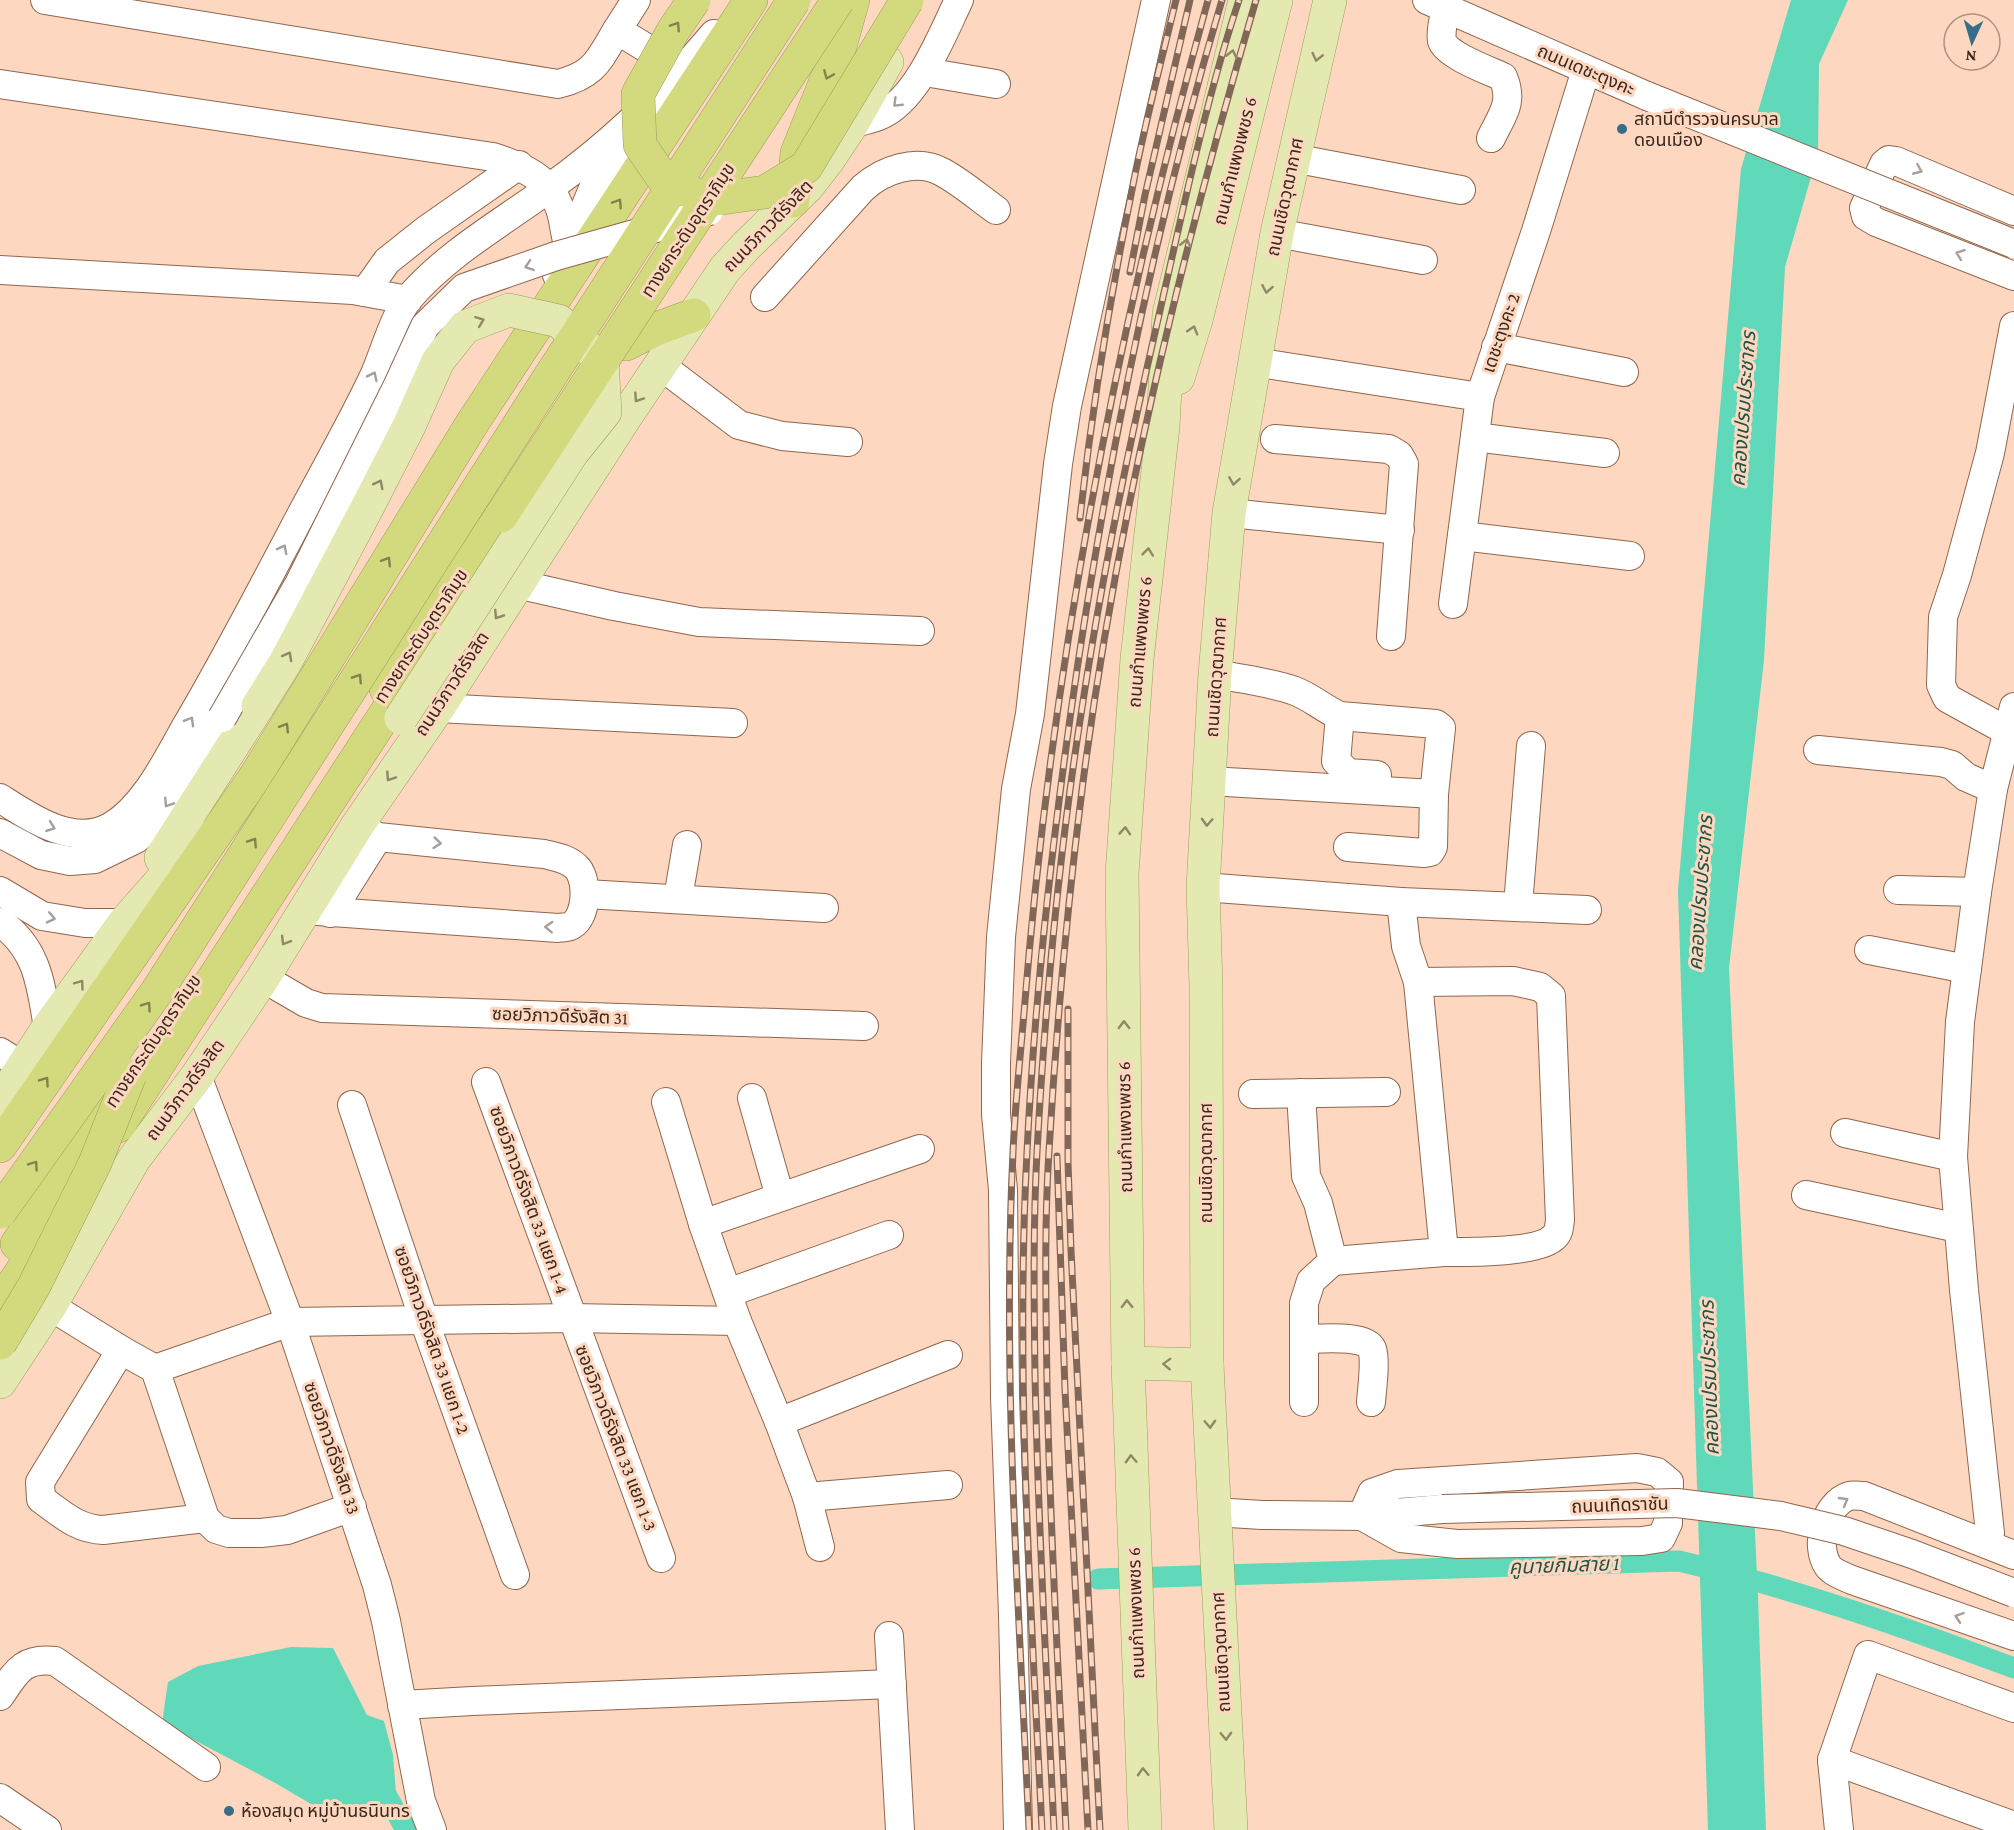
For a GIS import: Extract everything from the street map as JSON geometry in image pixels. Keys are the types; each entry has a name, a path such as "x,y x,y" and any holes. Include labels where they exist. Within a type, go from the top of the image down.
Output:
{"highway":[{"path":"694,0 673,31 638,94 640,145 664,180 708,200 788,193"},
{"path":"0,1146 255,777 473,422 751,0"},
{"name":"ทางยกระดับอุตราภิมุข","path":"0,1212 158,990 542,388 794,0"},
{"name":"ทางยกระดับอุตราภิมุข","path":"0,1269 573,406 838,0"},
{"path":"788,193 797,153 840,46 851,0"},
{"name":"ถนนวิภาวดีรังสิต","path":"0,1304 851,0"},
{"path":"788,193 907,0"},
{"path":"626,344 656,329 694,315"},
{"path":"0,1343 34,1286 95,1163 130,1076"}],"main road":[{"name":"ถนนวิภาวดีรังสิต","path":"0,1382 50,1306 134,1159 197,1076 263,978 317,911 368,831 438,708 660,365 725,269 788,193 828,160 852,124 922,0"},
{"name":"ถนนกำแพงเพชร 6","path":"1145,1830 1128,1363 1122,873 1137,659 1163,426 1169,314 1245,0"},
{"name":"ถนนกำแพงเพชร 6","path":"1163,426 1196,320 1276,0"},
{"name":"ถนนเชิดวุฒากาศ","path":"1231,1830 1207,1365 1206,987 1203,887 1215,674 1229,513 1277,233 1330,0"},
{"path":"130,916 158,863 285,663 409,426 438,361 465,327 509,310 560,321 602,361 605,412 572,453 354,791 311,851 191,1044 134,1159"},
{"path":"0,1102 11,1059 48,1028 130,916 255,777"},
{"path":"191,1044 197,1076"},
{"path":"1128,1363 1207,1365"}],"street":[{"path":"45,0 558,84 576,80 593,68 636,0"},
{"path":"0,798 45,825 75,832 86,833 110,827 131,811 155,780 219,670 374,376 408,300 469,243 550,188 636,118 683,71 743,0"},
{"path":"852,124 880,116 895,106 924,72 959,0"},
{"path":"1018,1830 1005,1397 1003,1190 996,1114 1001,938 1016,789 1030,714 1056,476 1065,417 1156,0"},
{"path":"1436,4 1442,26 1442,43 1450,51 1503,77 1508,88 1507,104 1491,138"},
{"name":"ถนนเดชะตุงคะ","path":"1436,4 1647,96 2014,244"},
{"path":"617,30 683,71"},
{"name":"เดชะตุงคะ 2","path":"1453,604 1480,397 1536,231 1586,70"},
{"path":"924,72 996,84"},
{"path":"0,84 494,156 532,172 550,188 562,212 567,250"},
{"path":"473,422 553,284 596,184 636,118"},
{"path":"1293,158 1461,190"},
{"path":"2014,211 1889,160 1884,164 1864,208 1866,216 1876,222 2014,276"},
{"path":"365,292 387,261 426,230 519,165"},
{"path":"765,297 875,177 902,167 940,171 996,210"},
{"path":"0,833 41,855 70,861 95,859 136,839 154,823 222,718 299,584 425,326 464,288 556,256 788,193 839,215"},
{"path":"1277,233 1423,260"},
{"path":"0,270 365,292 408,300"},
{"path":"1990,1533 1958,1228 1953,1157 1960,1022 1993,789 2010,719 1947,698 1941,685 1943,617 1958,575 1990,453 2014,326"},
{"path":"1496,347 1624,372"},
{"path":"1254,362 1480,397"},
{"path":"660,365 739,425 782,435 848,442"},
{"path":"1475,437 1605,453"},
{"path":"1275,439 1389,449 1398,455 1404,464 1391,636"},
{"path":"1229,513 1400,530"},
{"path":"1462,536 1630,556"},
{"path":"517,584 699,622 920,632"},
{"path":"1215,674 1293,690 1306,695 1326,710 1340,716 1436,724 1441,728 1430,852 1424,854 1348,848"},
{"path":"438,708 733,723"},
{"path":"1340,716 1336,761 1348,773 1435,787"},
{"path":"1518,905 1531,746"},
{"path":"1818,750 1941,762 1952,765 1966,777 1993,789"},
{"path":"1209,781 1435,787"},
{"path":"317,911 558,928 571,926 579,918 586,894 579,870 568,860 544,854 368,831"},
{"path":"678,898 687,845"},
{"path":"1203,887 1401,902 1518,905 1587,910"},
{"path":"1898,890 1977,892"},
{"path":"0,891 42,915 85,923 130,916"},
{"path":"586,894 824,908"},
{"path":"1401,902 1406,946 1418,982 1444,1252"},
{"path":"0,922 19,937 33,962 40,981 48,1028"},
{"path":"1869,950 1967,969"},
{"name":"ซอยวิภาวดีรังสิต 31","path":"263,978 306,1003 322,1008 864,1026"},
{"path":"1304,1402 1304,1303 1311,1281 1333,1261 1528,1247 1553,1239 1559,1230 1551,996 1540,987 1513,981 1418,982"},
{"name":"ซอยวิภาวดีรังสิต 33","path":"197,1076 290,1322 352,1507 386,1621 421,1801 432,1830"},
{"name":"ซอยวิภาวดีรังสิต 33 แยก 1-4","path":"486,1082 571,1318"},
{"path":"1253,1094 1386,1092"},
{"path":"1301,1094 1306,1176 1318,1203 1333,1261"},
{"path":"752,1098 780,1197"},
{"path":"666,1102 703,1224 737,1321 807,1497 820,1547"},
{"name":"ซอยวิภาวดีรังสิต 33 แยก 1-2","path":"352,1105 424,1320 514,1575"},
{"path":"1845,1133 1953,1157"},
{"path":"703,1224 920,1149"},
{"path":"1806,1195 1958,1228"},
{"path":"728,1293 889,1235"},
{"path":"50,1306 155,1369 205,1518 216,1528 229,1533 287,1530 352,1507"},
{"path":"155,1369 290,1322 571,1318 737,1321"},
{"name":"ซอยวิภาวดีรังสิต 33 แยก 1-3","path":"571,1318 661,1558"},
{"path":"1304,1339 1353,1339 1366,1343 1372,1348 1371,1402"},
{"path":"121,1350 40,1482 41,1499 79,1526 91,1530 205,1518"},
{"path":"779,1422 948,1354"},
{"path":"1637,1468 1657,1472 1669,1482 1668,1523 1661,1538 1642,1541 1457,1544 1401,1538 1362,1516 1372,1493 1398,1484 1637,1468"},
{"path":"807,1497 948,1485"},
{"path":"2014,1555 1864,1496 1850,1496 1833,1507 1822,1534 1821,1548 1828,1567 1852,1580 2014,1636"},
{"name":"ถนนเทิดราชัน","path":"1214,1512 1362,1516 1442,1509 1677,1503 1781,1516 1844,1531 2014,1593"},
{"path":"889,1636 900,1830"},
{"path":"1839,1830 1832,1760 1868,1655 2014,1708"},
{"path":"0,1696 16,1673 31,1661 55,1661 206,1767"},
{"path":"402,1705 892,1684"},
{"path":"1832,1760 2014,1826"},
{"path":"0,1798 47,1830"}],"water":[{"name":"คลองเปรมประชากร","path":"1791,0 1848,0 1819,64 1818,153 1785,267 1764,660 1729,968 1758,1597 1766,1830 1708,1830 1678,890 1741,169"},
{"path":"291,1647 333,1648 367,1715 384,1721 393,1755 396,1793 352,1817 333,1817 277,1784 162,1723 168,1682 198,1666"}],"waterway":[{"name":"คูนายกิมสาย 1","path":"1098,1579 1679,1561 1764,1583 1848,1609 2014,1668"},
{"path":"374,1773 406,1830"}],"railway":[{"path":"1080,518 1096,394 1116,271 1142,142 1176,0"},
{"path":"1130,272 1145,195 1190,0"},
{"path":"1029,1830 1013,1491 1009,1322 1014,1135 1036,885 1051,757 1070,629 1116,376 1144,250 1208,0"},
{"path":"1042,1830 1029,1576 1023,1322 1027,1152 1040,968 1069,724 1091,579 1121,412 1177,164 1222,0"},
{"path":"1054,1830 1038,1489 1034,1264 1037,1152 1054,929 1066,818 1082,708 1117,511 1195,157 1239,0"},
{"path":"1066,1830 1050,1496 1046,1296 1047,1180 1062,971 1082,790 1096,690 1132,491 1177,293 1256,0"},
{"path":"1068,1009 1068,1162 1071,1250 1100,1830"},
{"path":"1057,1156 1065,1390 1088,1830"}],"place":[{"name":"สถานีตำรวจนครบาล ดอนเมือง","path":"1622,129"},
{"name":"ห้องสมุด หมู่บ้านธนินทร","path":"229,1811"}]}
